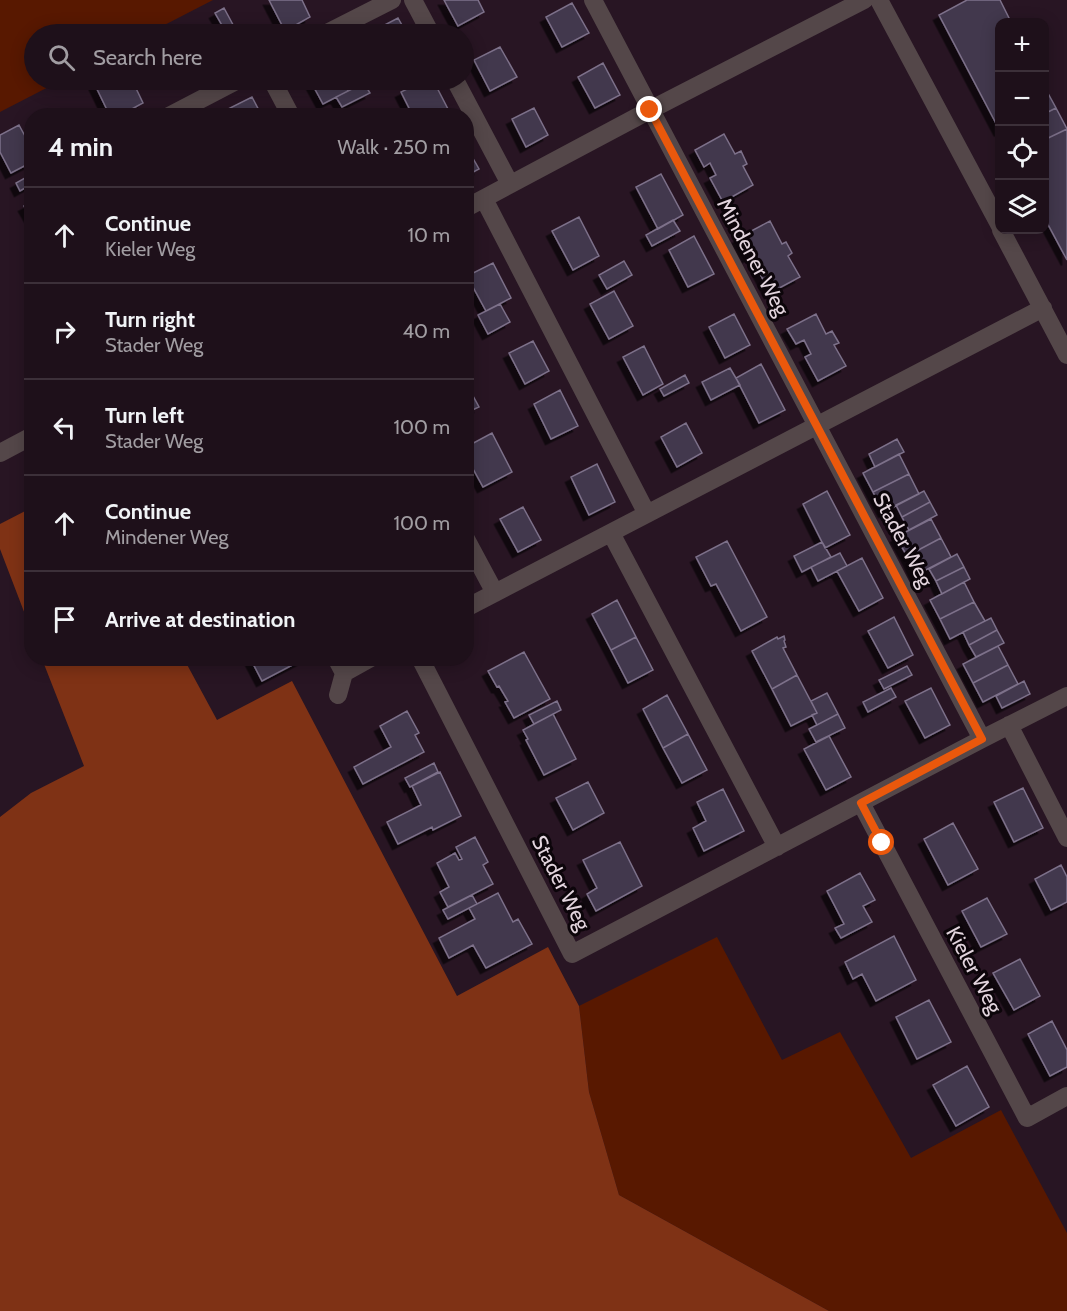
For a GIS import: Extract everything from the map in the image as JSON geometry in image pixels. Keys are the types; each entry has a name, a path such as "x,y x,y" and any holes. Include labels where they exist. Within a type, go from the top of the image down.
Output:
{"street":[{"path":"345,24 392,0"},
{"path":"413,0 426,24"},
{"name":"Mindener Weg","path":"593,0 817,426"},
{"path":"474,204 864,0"},
{"path":"879,0 995,219"},
{"path":"184,108 219,90"},
{"path":"277,90 287,108"},
{"path":"460,90 470,108"},
{"path":"474,116 510,184"},
{"path":"484,199 647,514"},
{"path":"1003,234 1067,355"},
{"path":"474,604 1042,308"},
{"name":"Stader Weg","path":"817,426 982,739"},
{"path":"0,453 24,440"},
{"path":"611,533 777,847"},
{"path":"474,554 495,592"},
{"path":"338,695 340,666"},
{"name":"Stader Weg","path":"424,666 572,954 1067,696"},
{"path":"1009,725 1067,838"},
{"name":"Kieler Weg","path":"861,803 1026,1118 1067,1096"}],"shaded area":[{"path":"0,0 213,0 166,24 24,24 24,90 43,90 0,112"},
{"path":"24,512 24,612 0,549 0,524"},
{"path":"45,666 188,666 217,720 292,681 457,996 548,947 579,1006 589,1092 619,1195 829,1311 0,1311 0,817 31,793 84,766"},
{"path":"717,937 782,1060 840,1032 911,1158 1001,1110 1067,1233 1067,1311 829,1311 619,1195 589,1092 579,1006"}],"building":[{"path":"269,0 302,0 310,17 298,24 281,24"},
{"path":"444,0 478,0 484,12 462,24 457,24"},
{"path":"967,0 1000,0 1009,18 995,18 995,121 939,15"},
{"path":"572,3 589,33 562,47 546,17"},
{"path":"224,8 233,24 221,24 215,13"},
{"path":"398,18 401,24 386,24"},
{"path":"500,47 517,77 490,91 474,60"},
{"path":"603,63 620,95 595,108 578,77"},
{"path":"97,90 137,90 143,103 134,108 106,108"},
{"path":"315,90 347,90 348,91 323,104"},
{"path":"350,90 368,90 370,93 342,107 336,97"},
{"path":"438,90 447,108 409,108 401,92"},
{"path":"1049,95 1056,108 1049,112"},
{"path":"252,97 258,108 230,108"},
{"path":"534,108 548,135 526,147 512,119"},
{"path":"1056,108 1067,129 1049,138 1049,126 1049,112"},
{"path":"19,125 24,134 24,166 11,173 0,152 0,135"},
{"path":"1067,129 1067,260 1049,226 1049,138"},
{"path":"724,134 735,154 741,151 747,164 743,166 753,185 723,202 710,178 716,175 710,163 704,167 695,150"},
{"path":"474,160 479,169 474,172"},
{"path":"661,174 683,215 658,229 636,187"},
{"path":"24,178 24,189 20,191 16,183"},
{"path":"579,217 599,256 573,270 552,231"},
{"path":"673,220 680,231 652,246 646,235"},
{"path":"770,221 782,244 786,242 792,253 788,256 800,277 770,293 757,268 762,265 755,253 748,257 738,238"},
{"path":"694,236 714,274 688,287 669,250"},
{"path":"624,261 632,275 607,289 599,275"},
{"path":"493,263 511,298 486,311 474,289 474,272"},
{"path":"614,291 633,326 609,339 590,304"},
{"path":"500,304 510,322 488,334 478,315"},
{"path":"734,314 750,345 725,358 709,327"},
{"path":"816,314 826,334 832,331 839,343 834,345 846,366 818,381 805,357 811,354 804,340 796,344 787,329"},
{"path":"533,341 549,371 525,384 509,353"},
{"path":"644,346 663,384 643,395 623,357"},
{"path":"761,364 785,410 759,423 736,378"},
{"path":"730,368 740,385 711,400 702,382"},
{"path":"685,375 689,383 664,396 660,389"},
{"path":"560,390 578,426 551,439 534,404"},
{"path":"474,398 479,407 474,409"},
{"path":"686,423 702,453 677,467 661,437"},
{"path":"492,433 512,472 483,487 474,471 474,443"},
{"path":"897,439 904,452 875,467 869,454"},
{"path":"899,454 909,474 873,492 863,473"},
{"path":"597,464 615,502 589,515 571,477"},
{"path":"909,474 919,494 884,512 873,492"},
{"path":"827,491 850,535 825,548 803,504"},
{"path":"924,491 930,502 902,517 896,505"},
{"path":"930,502 937,515 909,530 902,517"},
{"path":"523,507 541,540 518,552 500,519"},
{"path":"931,519 941,538 907,556 896,537"},
{"path":"941,538 951,557 916,575 907,556"},
{"path":"727,541 767,617 741,631 716,584 711,586 696,557"},
{"path":"822,542 831,557 802,572 794,556"},
{"path":"840,553 847,566 818,581 811,567"},
{"path":"957,554 964,567 936,581 929,569"},
{"path":"862,558 883,598 859,611 837,571"},
{"path":"964,567 970,579 942,594 936,581"},
{"path":"964,582 974,602 940,619 930,600"},
{"path":"617,600 636,637 611,650 592,614"},
{"path":"974,602 985,621 950,639 940,619"},
{"path":"894,617 913,655 888,668 868,631"},
{"path":"991,618 997,630 969,645 963,632"},
{"path":"997,630 1004,643 976,657 969,645"},
{"path":"784,636 786,647 783,648 797,675 772,689 752,651 777,637 778,639"},
{"path":"636,637 653,670 628,683 611,650"},
{"path":"998,646 1008,665 973,683 963,664"},
{"path":"524,652 550,699 514,718 505,702 508,701 488,671"},
{"path":"1008,665 1018,684 983,702 973,683"},
{"path":"254,666 291,666 262,681"},
{"path":"907,666 912,675 884,689 879,680"},
{"path":"797,675 817,713 791,726 772,689"},
{"path":"1024,681 1030,694 1002,708 996,696"},
{"path":"891,688 896,697 868,712 863,702"},
{"path":"931,688 950,725 925,738 905,701"},
{"path":"827,693 838,714 817,725 812,715 817,713 811,701"},
{"path":"667,695 688,734 663,748 643,709"},
{"path":"557,701 561,710 534,724 529,715"},
{"path":"407,711 419,733 415,735 424,752 363,784 354,767 391,747 380,726"},
{"path":"553,714 576,759 544,775 523,730"},
{"path":"838,714 845,728 816,742 809,729"},
{"path":"688,734 707,770 682,783 663,748"},
{"path":"829,736 851,777 826,790 804,749"},
{"path":"434,763 438,772 410,787 405,778"},
{"path":"440,772 461,816 398,844 387,822 421,805 412,786"},
{"path":"588,782 604,813 573,830 556,798"},
{"path":"1023,788 1043,828 1014,842 994,802"},
{"path":"723,789 744,831 704,851 693,828 706,821 697,802"},
{"path":"953,823 978,869 948,885 924,839"},
{"path":"475,837 488,862 483,865 493,884 448,907 440,892 449,887 437,863 455,853 459,860 462,859 456,847"},
{"path":"620,842 642,886 596,911 587,894 597,888 583,860"},
{"path":"1061,865 1067,877 1067,902 1051,910 1035,879"},
{"path":"860,873 875,900 863,906 872,922 841,938 835,928 844,924 827,891"},
{"path":"498,893 513,922 518,919 532,944 486,968 473,945 449,958 439,938 475,919 469,908"},
{"path":"472,895 477,904 448,919 443,910"},
{"path":"987,898 1007,934 981,947 962,911"},
{"path":"894,936 916,980 876,1001 862,974 853,979 845,962"},
{"path":"1020,959 1040,996 1014,1010 993,973"},
{"path":"929,1000 951,1042 917,1059 896,1017"},
{"path":"1052,1021 1067,1050 1067,1067 1050,1076 1028,1034"},
{"path":"967,1066 989,1107 956,1126 933,1085"}],"route":[{"path":"650,110 982,739 861,803 882,843"}]}
